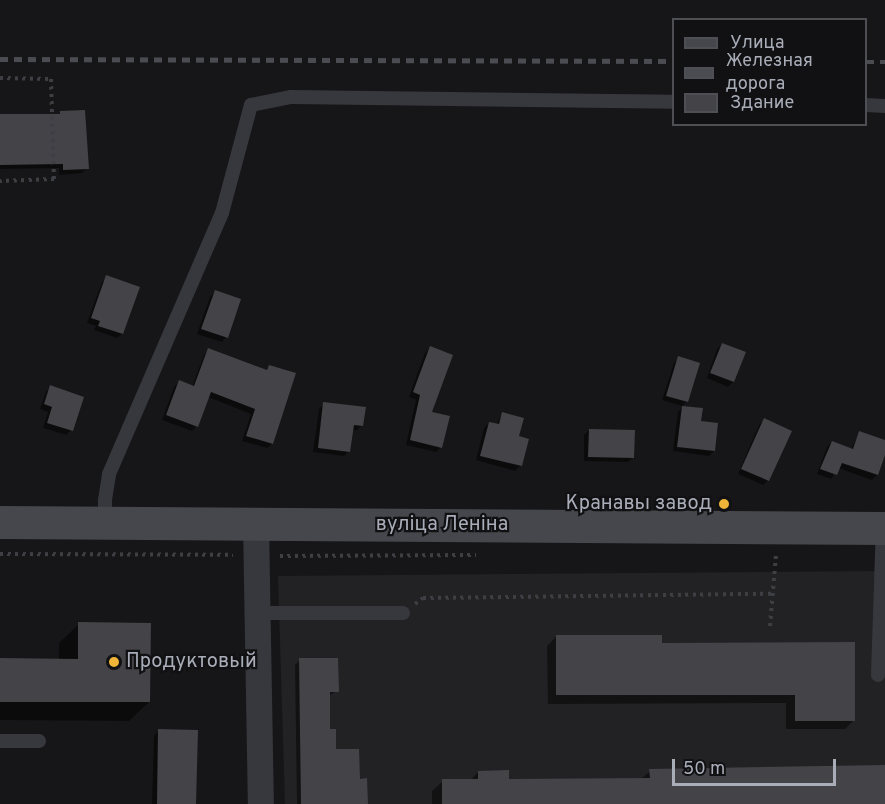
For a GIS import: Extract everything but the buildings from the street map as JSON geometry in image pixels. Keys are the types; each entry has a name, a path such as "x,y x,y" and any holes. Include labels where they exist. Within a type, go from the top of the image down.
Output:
{"main road":[{"name":"вуліца Леніна","path":"0,522 105,522 257,540 884,528"}],"street":[{"path":"257,540 261,804"}],"lane":[{"path":"105,522 105,500 109,474 222,213 251,105 291,97 672,102"},
{"path":"867,105 885,106"},
{"path":"878,675 884,528"},
{"path":"258,613 403,613"},
{"path":"0,741 39,741"}],"path":[{"path":"0,78 51,79 54,179 0,181"},
{"path":"0,554 257,540"},
{"path":"770,626 776,554"},
{"path":"403,613 423,598 772,594"}],"shaded area":[{"path":"885,571 885,804 285,804 278,576"}],"railway":[{"path":"0,59 672,61"},
{"path":"867,62 885,62"}],"place":[{"name":"Кранавы завод","path":"724,504"},
{"name":"Продуктовый","path":"114,662"}]}
